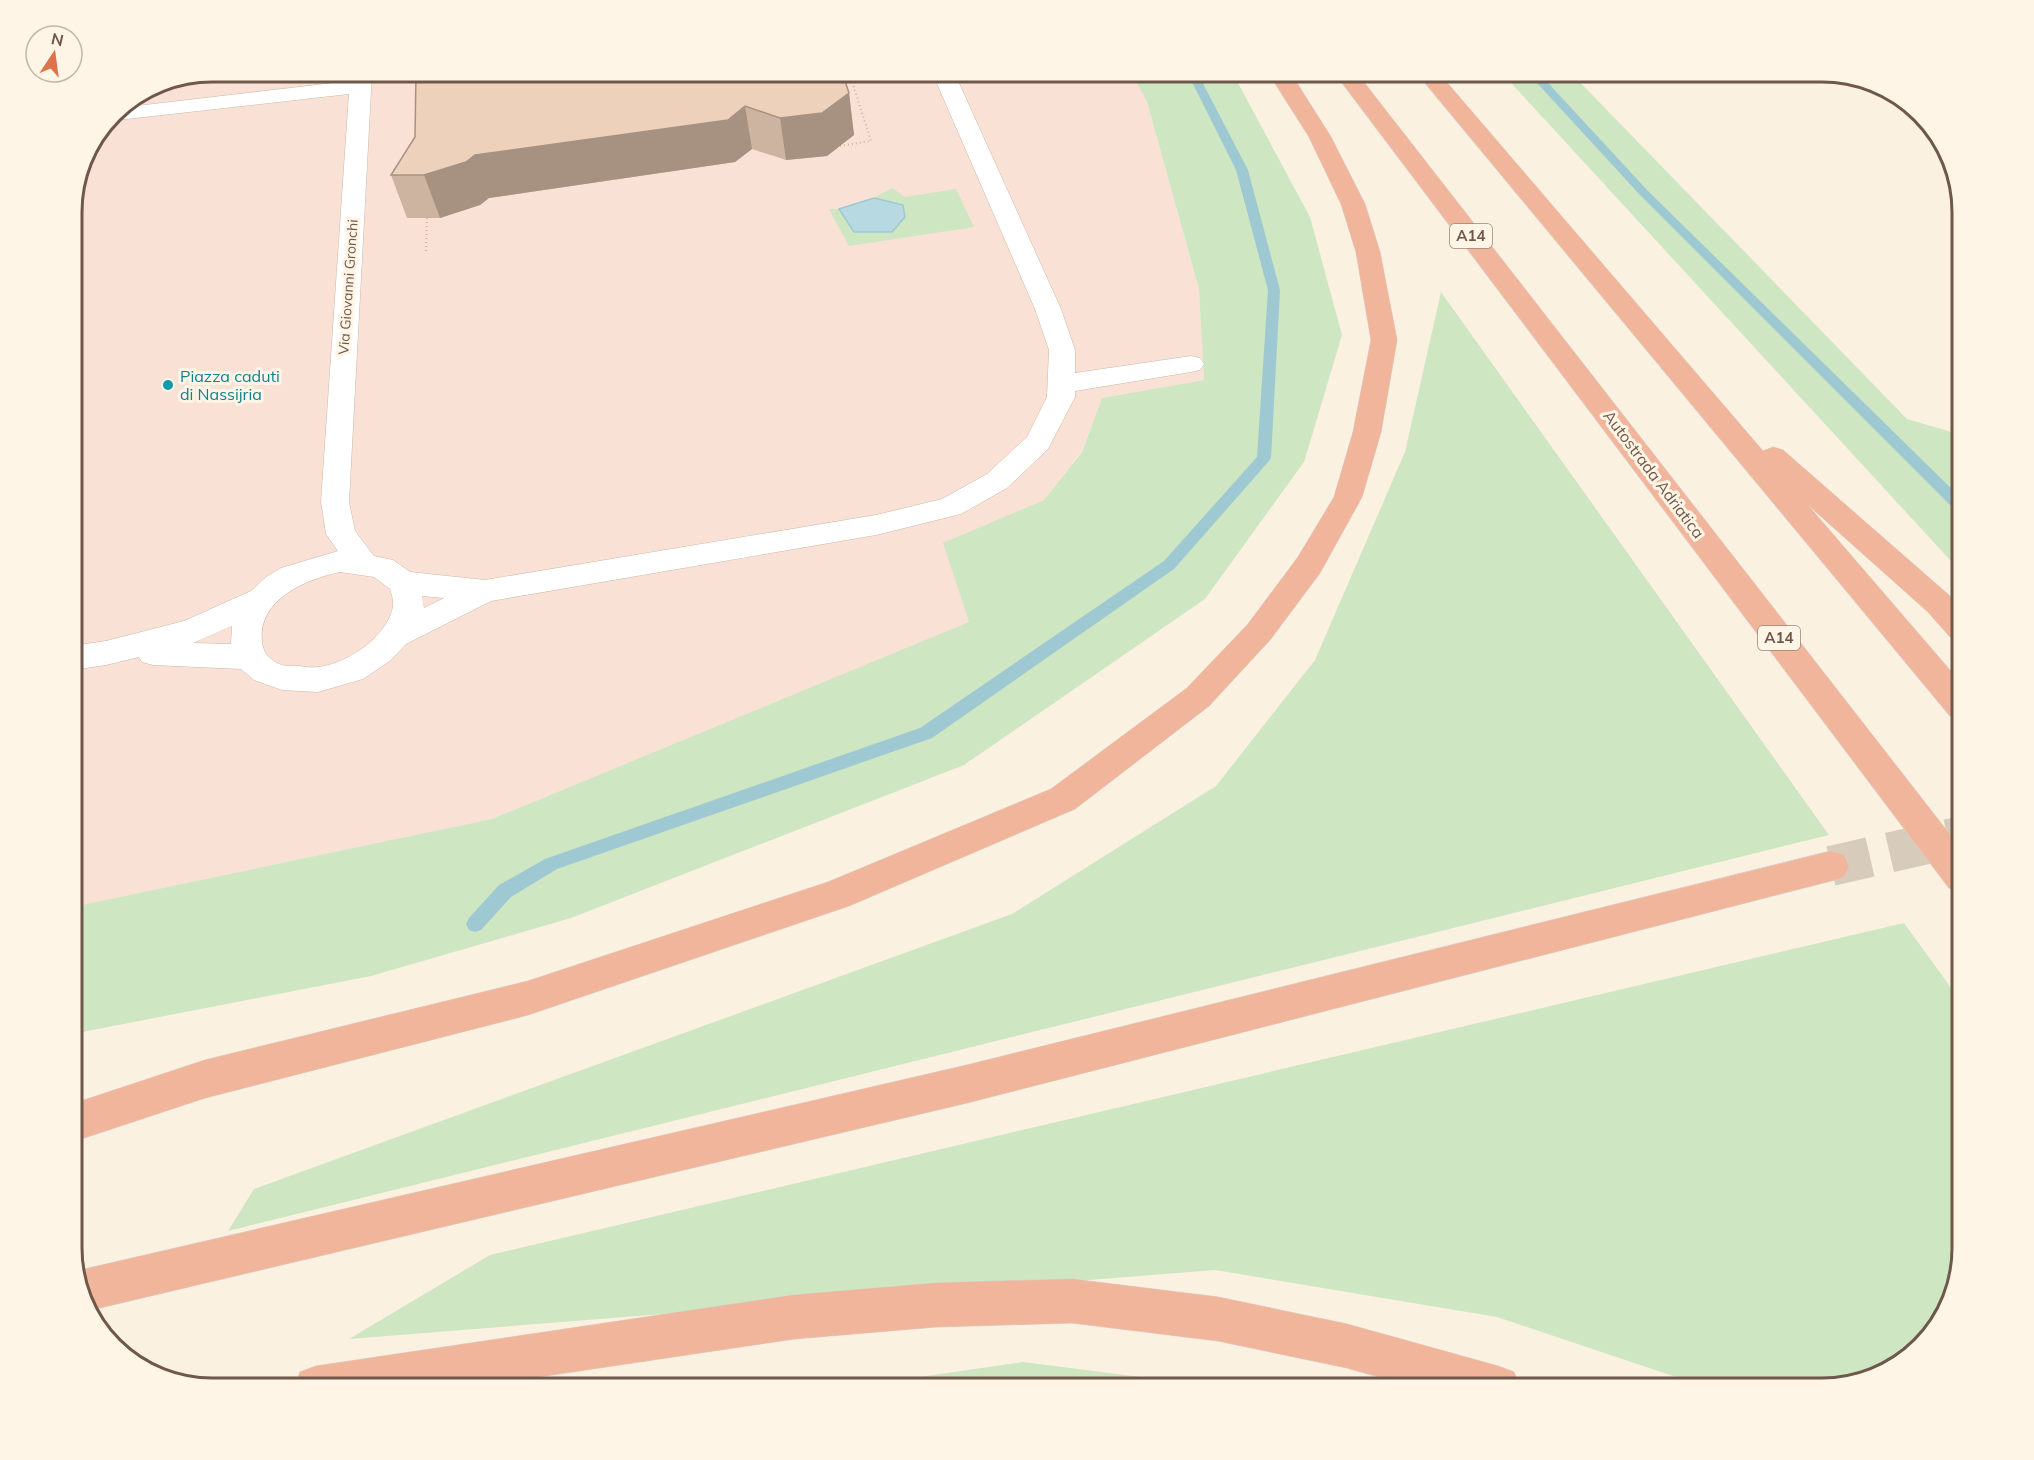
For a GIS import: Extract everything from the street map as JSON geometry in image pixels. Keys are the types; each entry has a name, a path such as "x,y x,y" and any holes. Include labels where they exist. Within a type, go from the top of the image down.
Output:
{"highway":[{"path":"83,1119 205,1079 528,998 836,895 1063,799 1198,697 1259,632 1309,565 1348,497 1367,432 1384,340 1368,252 1353,204 1320,137 1285,82"},
{"name":"Autostrada Adriatica","path":"1353,82 1952,864"},
{"path":"1435,82 1952,695"},
{"path":"1685,378 1939,604 1952,619"},
{"path":"90,1291 967,1084 1831,866"},
{"path":"383,1378 794,1317 936,1305 1072,1301 1218,1319 1347,1346 1462,1378"}],"street":[{"path":"129,113 340,82"},
{"name":"Via Giovanni Gronchi","path":"361,82 335,502 340,534 362,561"},
{"path":"404,583 484,591 876,525 951,507 997,481 1038,442 1061,397 1062,350 1048,309 947,82"},
{"path":"1060,384 1191,364"},
{"name":"Via Giovanni Gronchi","path":"296,573 318,540 335,502"},
{"path":"83,656 106,653 192,631 260,600 296,573 340,561 362,561 394,572 404,583 410,598 409,616 399,634 382,652 359,667 332,676 306,680 282,678 263,669 250,657 244,639 248,620 260,600"},
{"path":"399,634 484,591"},
{"path":"106,653 250,657"}],"path":[{"path":"840,146 871,141 852,82"},
{"path":"426,251 427,215 435,209"}],"shaded area":[{"path":"212,82 1136,82 1147,102 1199,289 1204,380 1102,398 1082,451 1044,500 944,543 970,622 492,819 83,905 83,204 92,162 109,133 133,109 155,96 178,87"}],"green space":[{"path":"1136,82 1237,82 1310,217 1342,335 1304,462 1205,599 964,765 571,918 371,976 83,1032 83,905 492,819 969,622 943,543 1044,500 1082,452 1102,398 1204,380 1199,289 1147,102"},
{"path":"1510,82 1580,82 1907,419 1952,432 1952,562"},
{"path":"892,188 905,197 956,189 974,227 849,246 829,209 839,209 854,232 903,205 874,198"},
{"path":"1441,292 1829,835 228,1231 254,1189 1012,914 1216,786 1315,660 1405,452"},
{"path":"1904,923 1952,989 1952,1248 1945,1290 1930,1320 1914,1340 1887,1360 1856,1373 1822,1378 1679,1378 1497,1317 1215,1270 349,1339 490,1255"},
{"path":"1023,1362 1149,1378 912,1378"}],"water":[{"path":"874,198 903,205 905,217 892,232 854,232 839,209"}],"building":[{"path":"416,82 845,82 849,93 822,113 780,118 745,106 728,120 475,155 466,162 424,175 391,175 415,137"}],"waterway":[{"path":"475,924 505,891 551,864 926,733 1169,565 1264,458 1274,290 1242,170 1197,82"},
{"path":"1541,82 1644,193 1952,498"}],"tunnel":[{"path":"1831,866 1952,838"}],"place":[{"name":"Piazza caduti di Nassijria","path":"168,385"}]}
